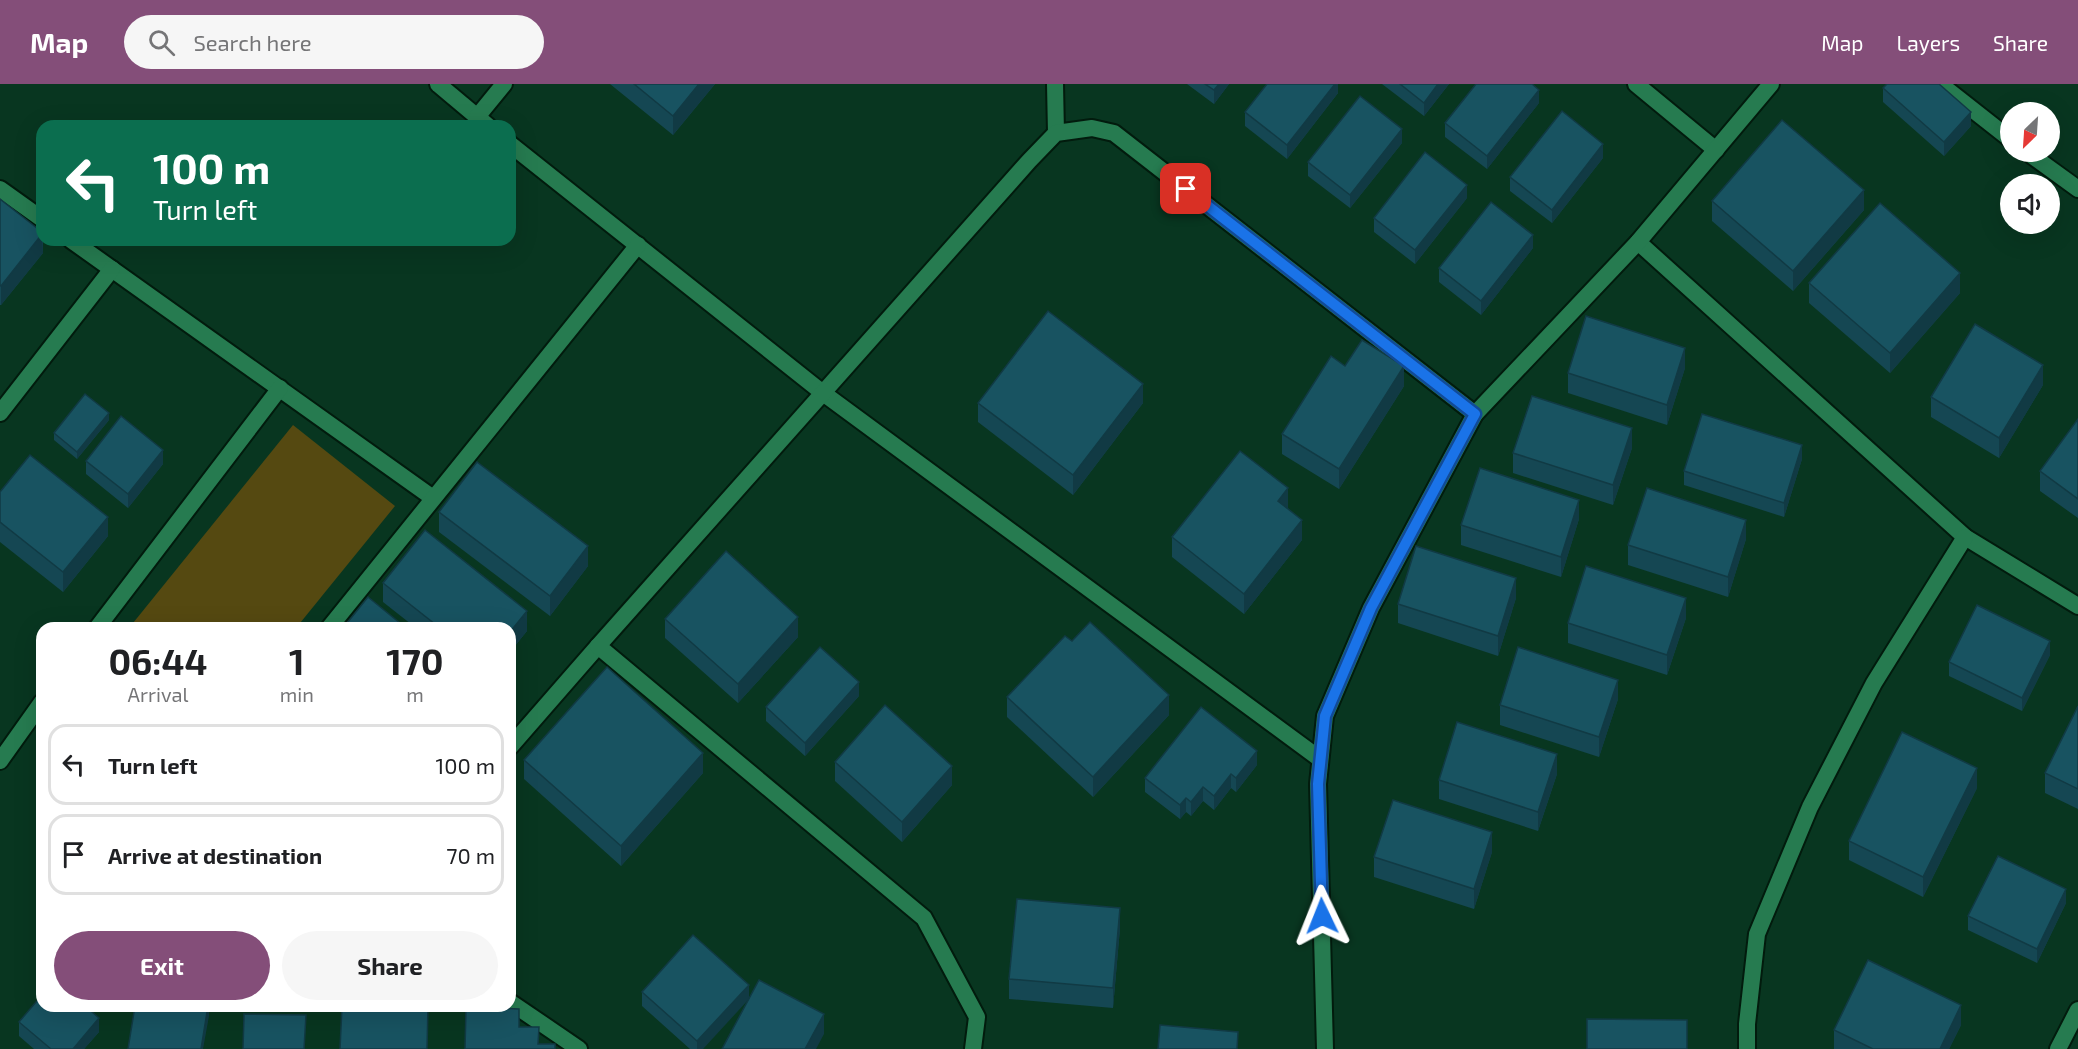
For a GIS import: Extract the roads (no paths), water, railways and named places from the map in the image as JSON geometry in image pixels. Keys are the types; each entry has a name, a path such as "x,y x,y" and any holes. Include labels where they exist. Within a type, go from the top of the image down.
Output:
{"street":[{"path":"438,84 480,120"},
{"path":"483,120 504,84"},
{"path":"1055,84 1056,133"},
{"path":"1636,84 1716,150"},
{"path":"1325,1049 1318,784 1320,759 1325,716 1371,608 1475,414 1638,242 1771,84"},
{"path":"1940,84 2000,131"},
{"path":"516,740 1056,133 1092,128 1114,133 1475,414"},
{"path":"516,149 823,393 1320,759"},
{"path":"2040,162 2078,189"},
{"path":"0,189 36,215"},
{"path":"1638,242 1965,537 2078,606"},
{"path":"333,622 638,245"},
{"path":"79,246 433,498"},
{"path":"0,413 112,269"},
{"path":"102,622 280,388"},
{"path":"1747,1049 1747,1024 1757,934 1810,807 1874,683 1965,537"},
{"path":"598,646 924,918 977,1017 973,1049"},
{"path":"0,761 36,710"},
{"path":"516,1006 579,1049"},
{"path":"2058,1049 2078,1010"}]}
